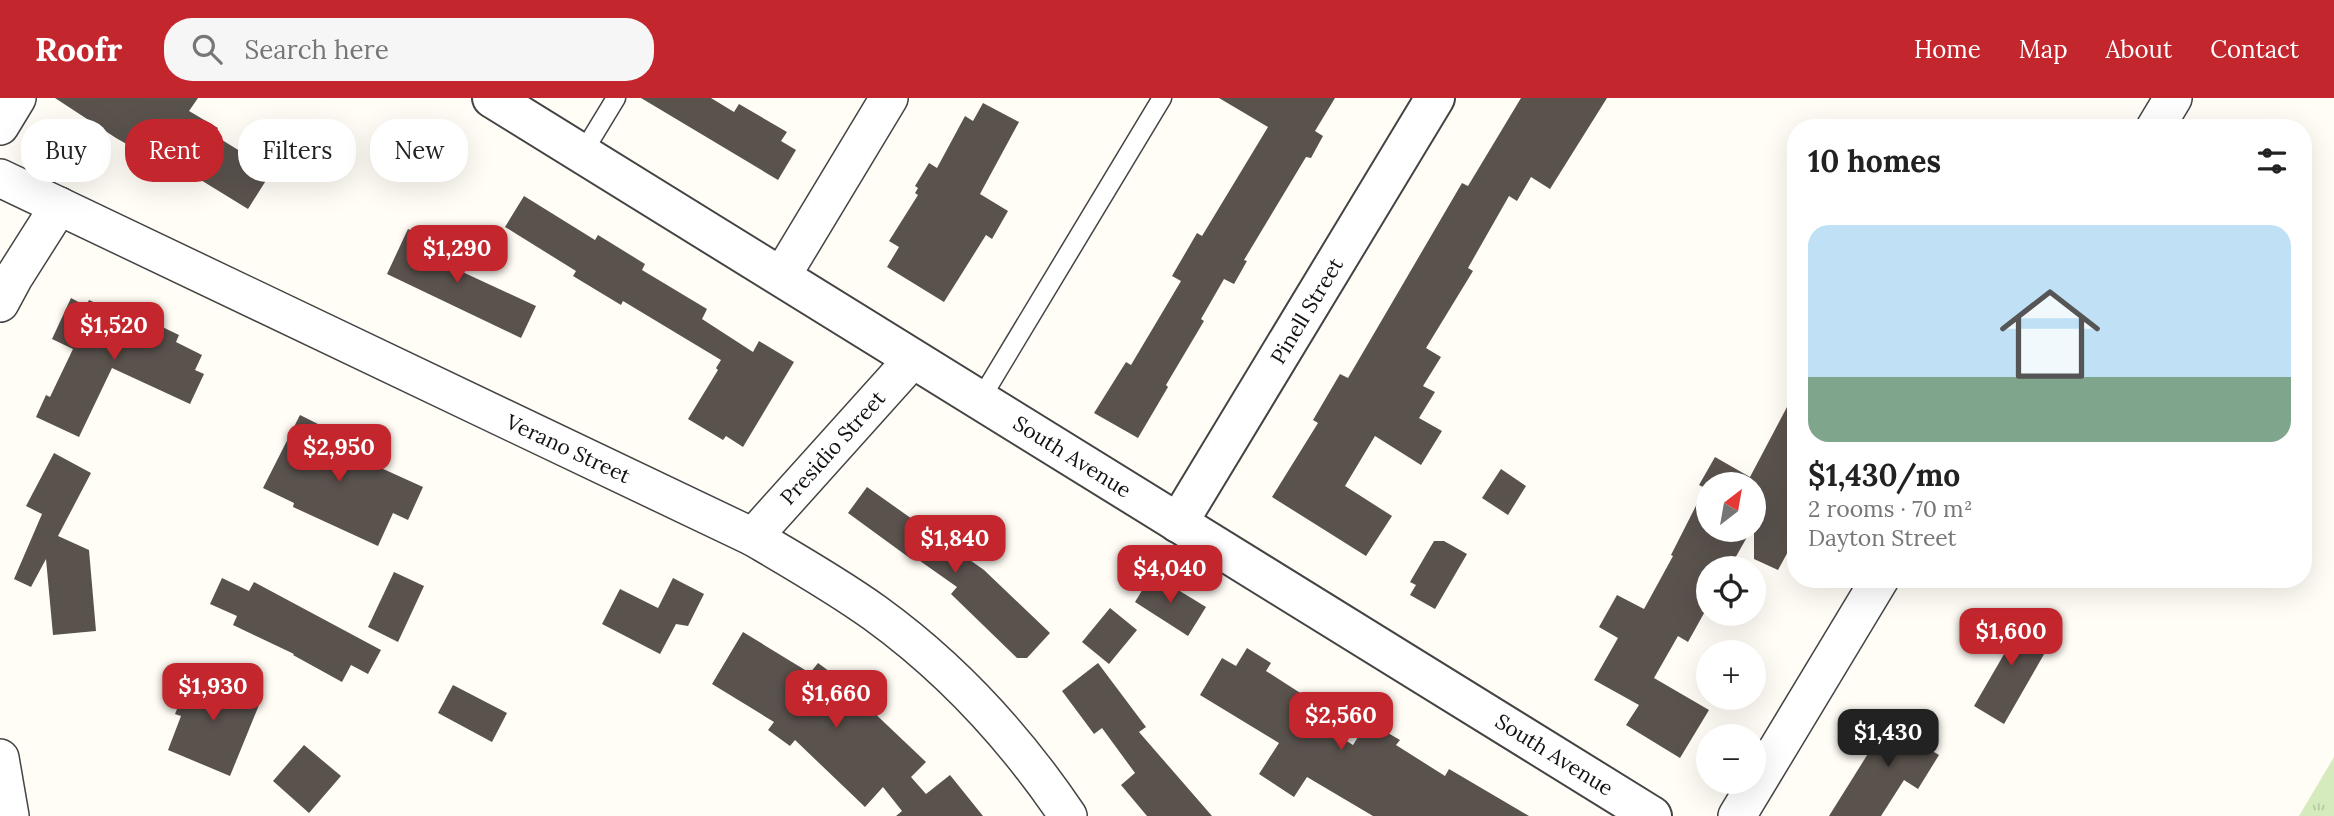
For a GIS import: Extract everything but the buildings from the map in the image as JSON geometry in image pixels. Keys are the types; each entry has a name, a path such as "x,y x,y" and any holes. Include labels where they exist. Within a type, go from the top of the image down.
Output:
{"street":[{"path":"0,126 17,98"},
{"name":"South Avenue","path":"492,98 1652,816"},
{"path":"781,277 889,98"},
{"name":"Pinell Street","path":"1178,523 1435,98"},
{"path":"2160,119 2173,98"},
{"name":"Verano Street","path":"0,178 753,537 828,581 877,614 945,671 1015,746 1068,816"},
{"path":"0,303 59,206"},
{"name":"Presidio Street","path":"753,537 913,359"},
{"path":"1737,816 1875,588"},
{"path":"0,758 10,816"}],"lane":[{"path":"582,154 616,98"},
{"path":"980,400 1162,98"}],"green space":[{"path":"2334,757 2334,816 2299,816"}]}
